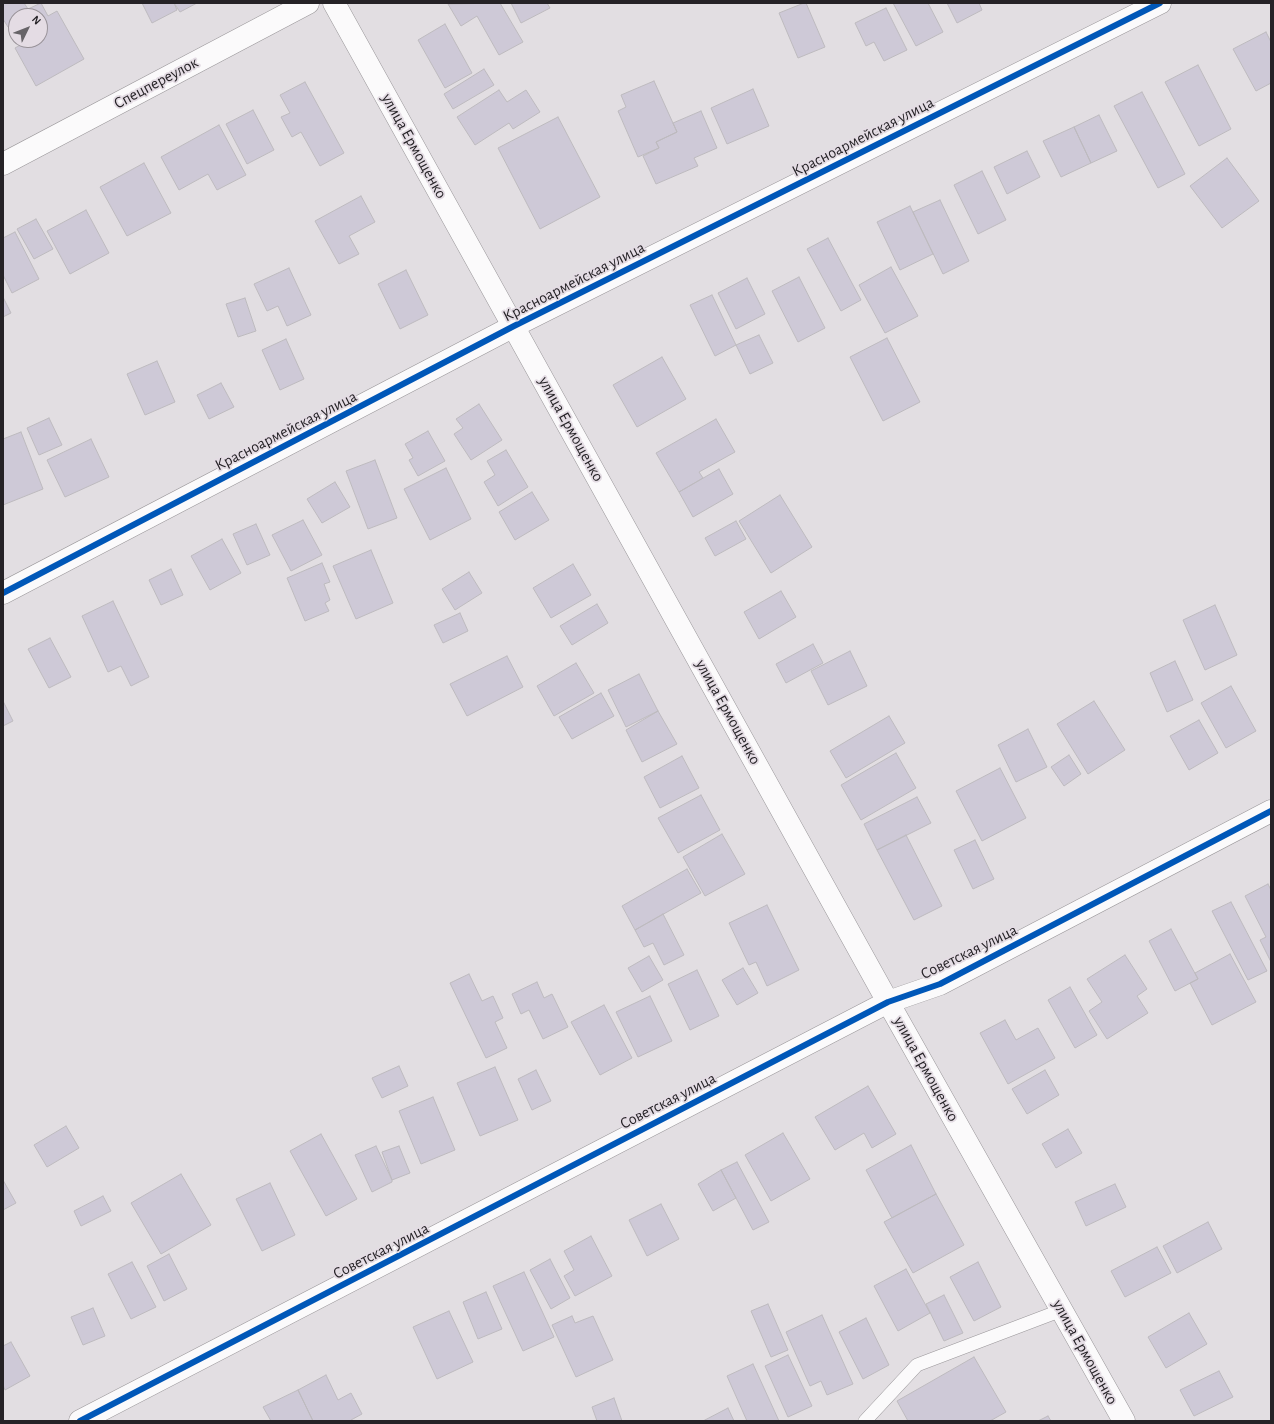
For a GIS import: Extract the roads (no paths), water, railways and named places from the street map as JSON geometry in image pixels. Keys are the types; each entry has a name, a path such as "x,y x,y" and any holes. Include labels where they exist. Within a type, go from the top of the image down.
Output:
{"main road":[{"name":"Спецпереулок","path":"3,164 308,3"},
{"name":"улица Ермощенко","path":"334,3 888,1002 1124,1421"},
{"name":"Красноармейская улица","path":"3,592 514,326 1160,3"},
{"name":"Советская улица","path":"80,1421 888,1002 940,984 1271,811"}],"lane":[{"path":"865,1421 917,1365 1062,1310"}]}
